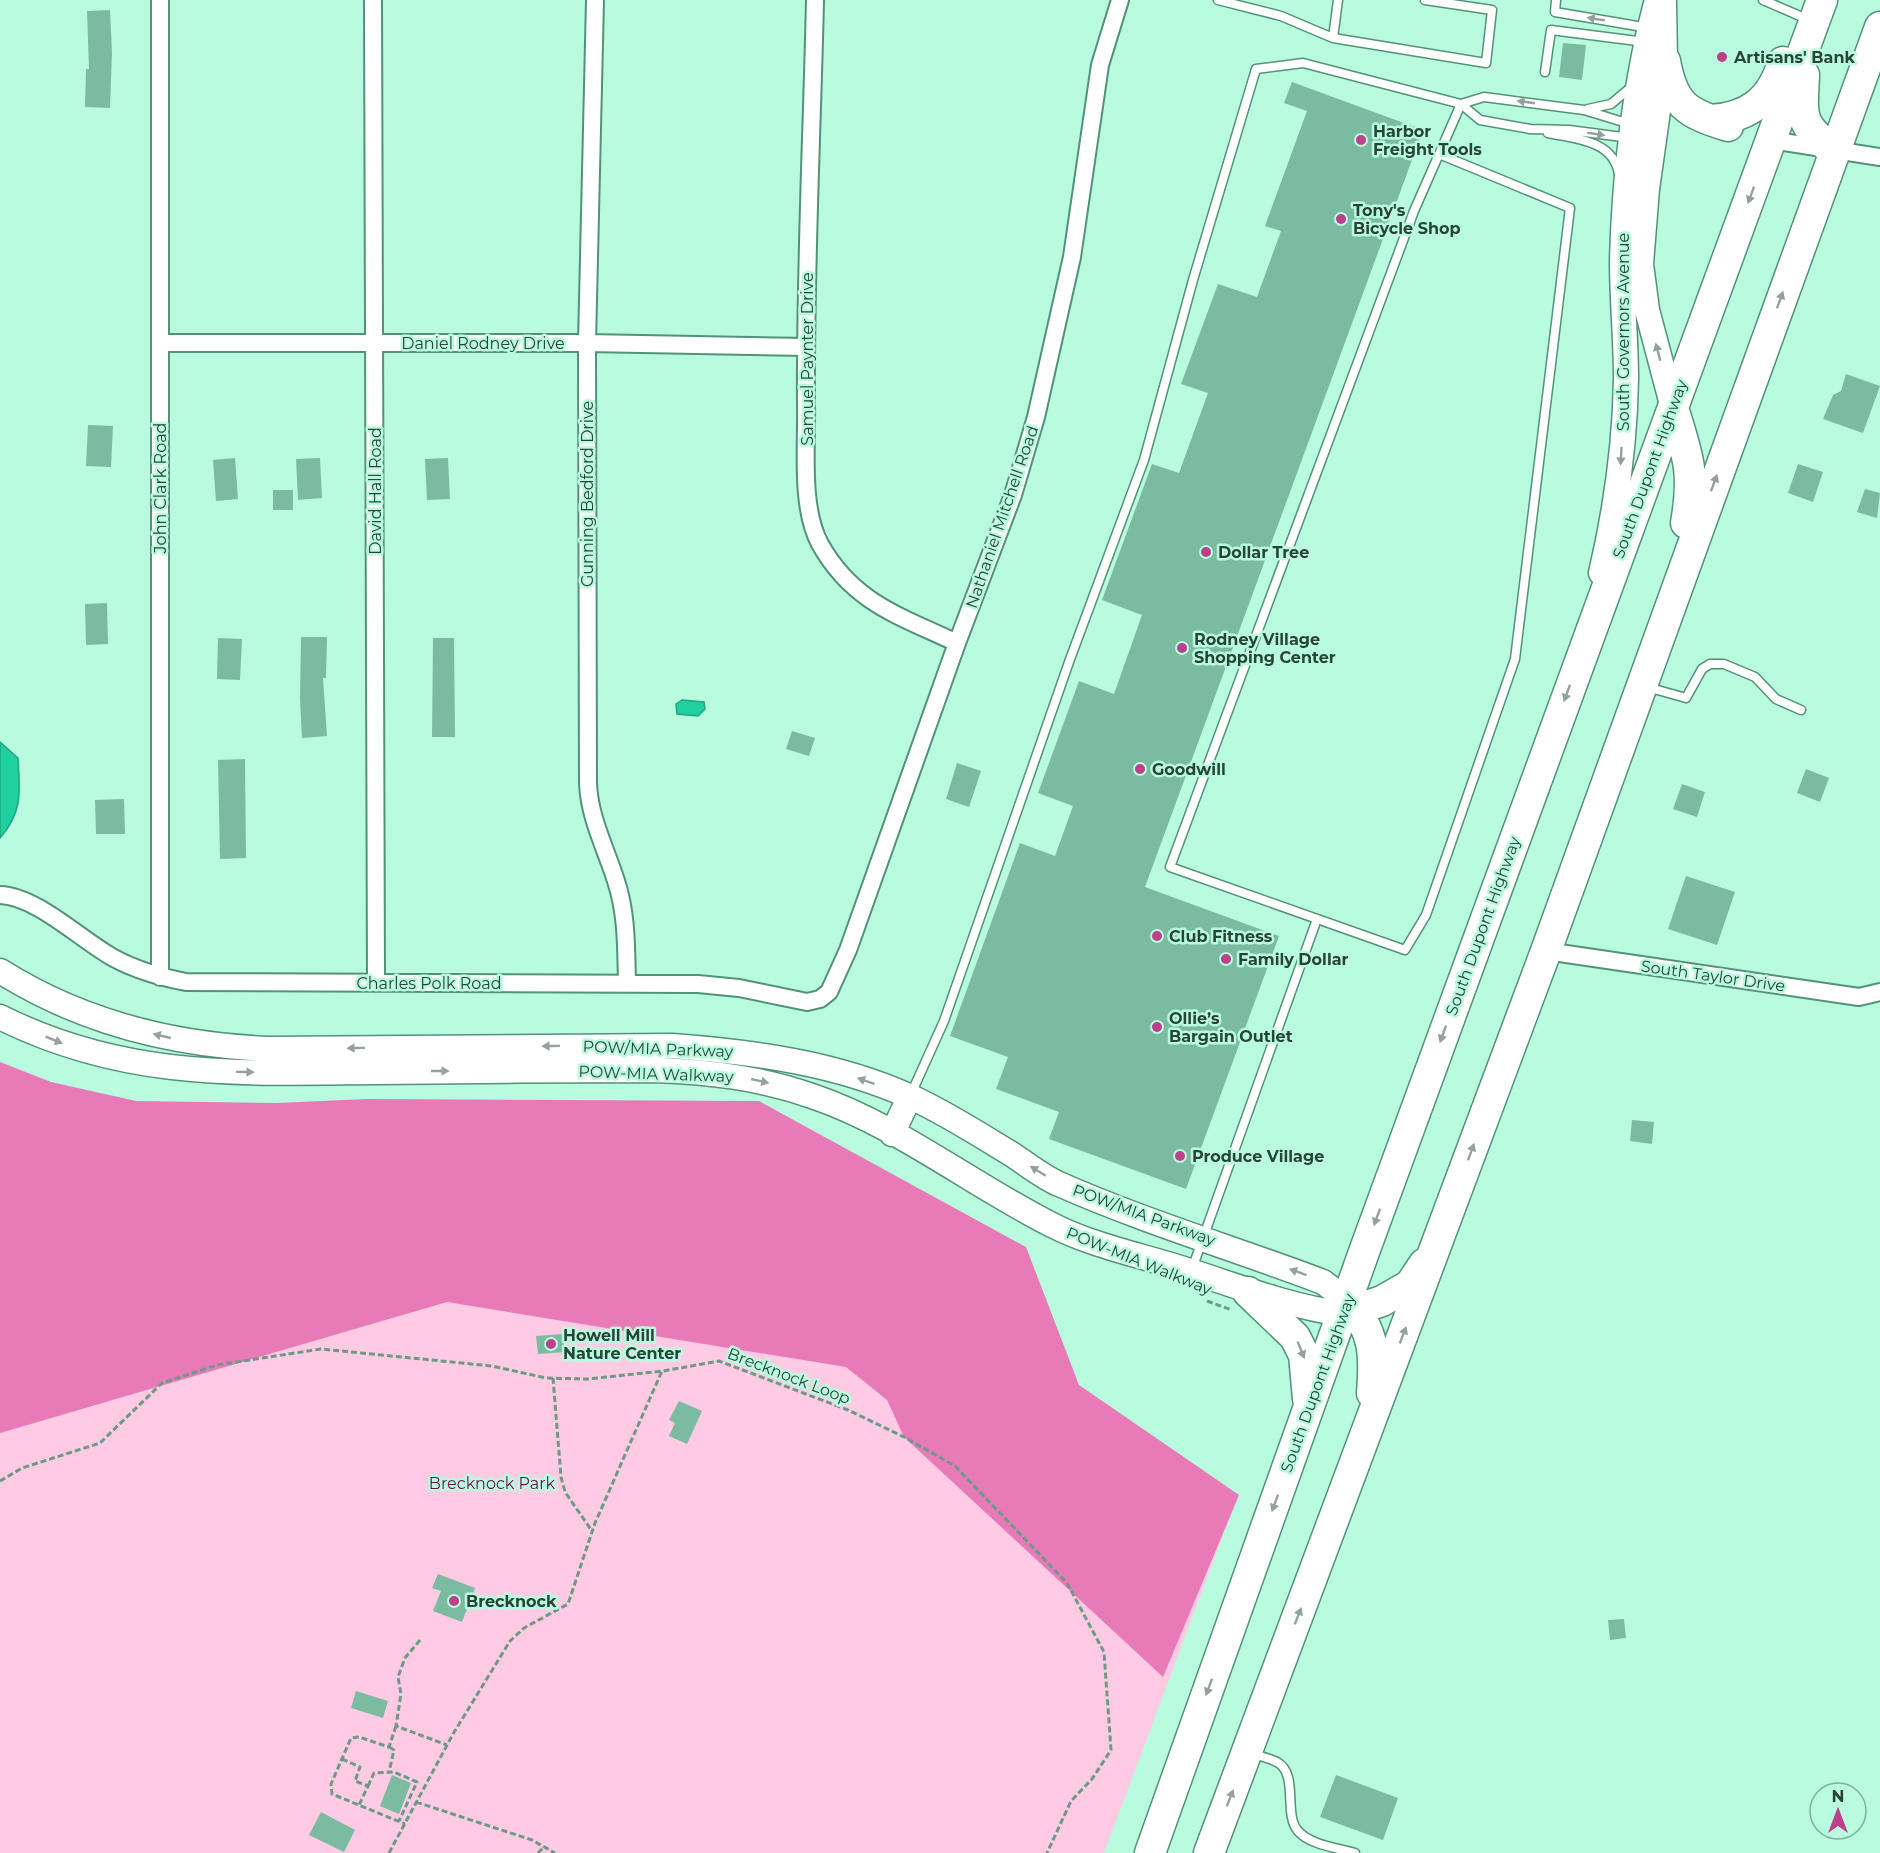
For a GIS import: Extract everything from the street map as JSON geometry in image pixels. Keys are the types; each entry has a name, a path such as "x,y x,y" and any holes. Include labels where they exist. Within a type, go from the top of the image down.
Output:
{"highway":[{"path":"1710,120 1732,119 1744,114 1764,98 1780,72 1809,5"},
{"name":"South Dupont Highway","path":"1150,1853 1309,1408 1349,1309 1579,663 1805,46 1809,5"},
{"path":"1209,1853 1546,951 1834,152 1865,83 1880,27"},
{"path":"1805,46 1803,118 1813,134 1834,152"},
{"path":"1650,51 1682,105 1710,120 1771,140"},
{"path":"1672,597 1690,502 1691,479 1690,462 1673,408"},
{"path":"1370,1423 1375,1358 1372,1340 1349,1309 1382,1301 1410,1286 1438,1241"},
{"path":"1240,1301 1295,1336 1304,1355 1309,1408"}],"main road":[{"name":"South Governors Avenue","path":"1579,663 1606,552 1620,472 1626,379 1622,262 1624,226 1640,133 1657,0"},
{"name":"South Governors Avenue","path":"1650,51 1664,0"},
{"name":"South Governors Avenue","path":"1640,133 1641,264 1647,310 1673,408"},
{"name":"POW/MIA Parkway","path":"0,971 36,993 101,1020 221,1047 268,1049 614,1045 727,1050 785,1058 840,1072 910,1096 968,1127 1056,1183 1111,1206 1323,1282 1349,1309"},
{"name":"POW/MIA Parkway","path":"0,1017 65,1045 112,1058 210,1072 656,1070 732,1075 813,1096 843,1108 1053,1226 1093,1242 1191,1271 1240,1301 1300,1308 1349,1309"},
{"path":"892,1134 910,1096"}],"street":[{"name":"John Clark Road","path":"160,0 160,977"},
{"name":"David Hall Road","path":"373,0 376,983"},
{"name":"Gunning Bedford Drive","path":"595,0 587,343 588,794 624,911 627,982"},
{"name":"Samuel Paynter Drive","path":"815,0 806,347 807,490 814,529 820,545 848,582 868,601 957,643"},
{"name":"Nathaniel Mitchell Road","path":"848,950 957,643 1013,495 1036,417 1072,257 1100,65 1120,0"},
{"path":"1771,140 1880,158"},
{"name":"Daniel Rodney Drive","path":"160,343 587,343 806,347"},
{"name":"Charles Polk Road","path":"0,895 10,895 33,906 112,957 160,977 186,982 627,982 718,985 807,1002 820,999 829,992 848,950"},
{"name":"South Taylor Drive","path":"1546,951 1859,997 1880,992"}],"lane":[{"path":"1223,0 1281,16 1332,38 1486,63 1492,10 1425,0"},
{"path":"1332,38 1338,0"},
{"path":"1556,0 1555,12 1650,51"},
{"path":"1763,0 1809,5"},
{"path":"1545,72 1551,30 1650,51"},
{"path":"1584,110 1611,104 1625,94 1650,51"},
{"path":"910,1096 944,1021 1069,662 1144,460 1193,280 1256,69 1303,63 1461,105 1480,120 1599,145 1614,158 1619,177 1624,226"},
{"path":"1439,154 1570,208 1515,660 1426,915 1405,950 1170,867 1414,211 1439,154 1461,105 1484,97 1584,110 1640,133"},
{"path":"1530,129 1640,133"},
{"path":"1641,685 1686,698 1702,669 1710,664 1724,663 1755,676 1776,699 1801,710"},
{"path":"1191,1271 1317,919"},
{"path":"1247,1752 1278,1762 1286,1771 1290,1808 1297,1830 1306,1838 1354,1853"}],"path":[{"name":"POW-MIA Walkway","path":"1201,1299 1240,1301"},
{"name":"Brecknock Loop","path":"0,1481 22,1468 100,1443 162,1383 217,1365 321,1349 492,1366 553,1378 588,1379 663,1371 719,1361 848,1410 904,1437 955,1466 1067,1583 1104,1652 1111,1750 1092,1779 1071,1801 1047,1853"},
{"path":"389,1853 447,1745 510,1641 524,1628 549,1617 568,1604 592,1531 663,1371"},
{"path":"553,1378 561,1477 565,1492 592,1531"},
{"path":"389,1747 396,1726 401,1694 398,1677 405,1658 420,1640"},
{"path":"396,1726 447,1745"},
{"path":"389,1772 394,1750 359,1737 351,1738 331,1784 332,1794 405,1824"},
{"path":"342,1759 360,1767 355,1781 368,1786"},
{"path":"359,1805 374,1773 389,1772 417,1782 398,1821"},
{"path":"416,1802 532,1840 555,1853"},
{"path":"538,1853 544,1847"}],"green space":[{"name":"Brecknock Park","path":"0,1062 51,1082 1071,1386 1234,1506 1104,1853 0,1853"}],"shaded area":[{"path":"682,700 704,702 705,709 698,716 677,714 676,704"},
{"path":"0,742 18,758 19,781 18,801 13,819 0,838"},
{"path":"0,1062 51,1082 136,1101 276,1103 367,1099 759,1101 1026,1247 1079,1385 1239,1495 1163,1677 904,1437 887,1400 846,1367 447,1302 0,1433"}],"building":[{"path":"110,10 112,53 110,108 85,107 86,69 89,69 87,11"},
{"path":"1563,43 1586,45 1582,80 1559,77"},
{"name":"Rodney Village Shopping Center","path":"1292,82 1423,130 1145,887 1279,936 1186,1189 1049,1139 1059,1112 996,1089 1008,1057 950,1036 1020,843 1055,856 1073,806 1038,793 1079,681 1114,694 1142,615 1102,600 1152,464 1179,473 1208,393 1181,384 1218,284 1257,297 1281,231 1265,226 1307,111 1284,103"},
{"path":"1846,374 1880,386 1863,433 1823,419 1833,395 1841,391"},
{"path":"88,425 113,426 111,467 86,466"},
{"path":"235,458 238,499 216,501 213,460"},
{"path":"320,458 322,498 298,500 296,459"},
{"path":"448,458 450,499 427,500 425,459"},
{"path":"1798,464 1823,472 1813,502 1788,493"},
{"path":"1865,489 1880,493 1877,518 1857,512"},
{"path":"273,490 293,490 293,510 273,510"},
{"path":"107,603 108,644 86,645 85,604"},
{"path":"301,637 327,637 326,678 323,678 327,736 302,738"},
{"path":"218,638 242,639 240,680 217,679"},
{"path":"433,638 454,638 455,737 432,737"},
{"path":"792,731 815,738 809,756 786,749"},
{"path":"245,759 246,858 220,859 218,760"},
{"path":"957,763 981,771 969,807 946,799"},
{"path":"1806,769 1829,778 1820,802 1797,793"},
{"path":"1682,784 1705,792 1697,817 1673,809"},
{"path":"124,799 125,834 96,834 95,800"},
{"path":"1686,876 1735,892 1717,945 1668,929"},
{"path":"1632,1120 1654,1122 1652,1144 1630,1141"},
{"name":"Howell Mill Nature Center","path":"563,1334 565,1352 538,1354 536,1336"},
{"path":"679,1401 702,1411 687,1444 669,1436 675,1423 669,1420"},
{"name":"Brecknock","path":"438,1574 475,1588 462,1622 433,1611 441,1591 432,1588"},
{"path":"1624,1619 1626,1638 1610,1640 1608,1620"},
{"path":"356,1691 388,1701 383,1718 351,1708"},
{"path":"392,1775 411,1783 399,1814 380,1806"},
{"path":"1336,1775 1398,1798 1383,1840 1320,1817"},
{"path":"321,1812 355,1830 344,1852 309,1835"}],"place":[{"name":"Artisans' Bank","path":"1722,57"},
{"name":"Harbor Freight Tools","path":"1361,140"},
{"name":"Tony's Bicycle Shop","path":"1341,219"},
{"name":"Dollar Tree","path":"1206,552"},
{"name":"Rodney Village Shopping Center","path":"1182,648"},
{"name":"Goodwill","path":"1140,769"},
{"name":"Club Fitness","path":"1157,936"},
{"name":"Family Dollar","path":"1226,959"},
{"name":"Ollie’s Bargain Outlet","path":"1157,1027"},
{"name":"Produce Village","path":"1180,1156"},
{"name":"Howell Mill Nature Center","path":"551,1344"},
{"name":"Brecknock","path":"454,1601"}]}
